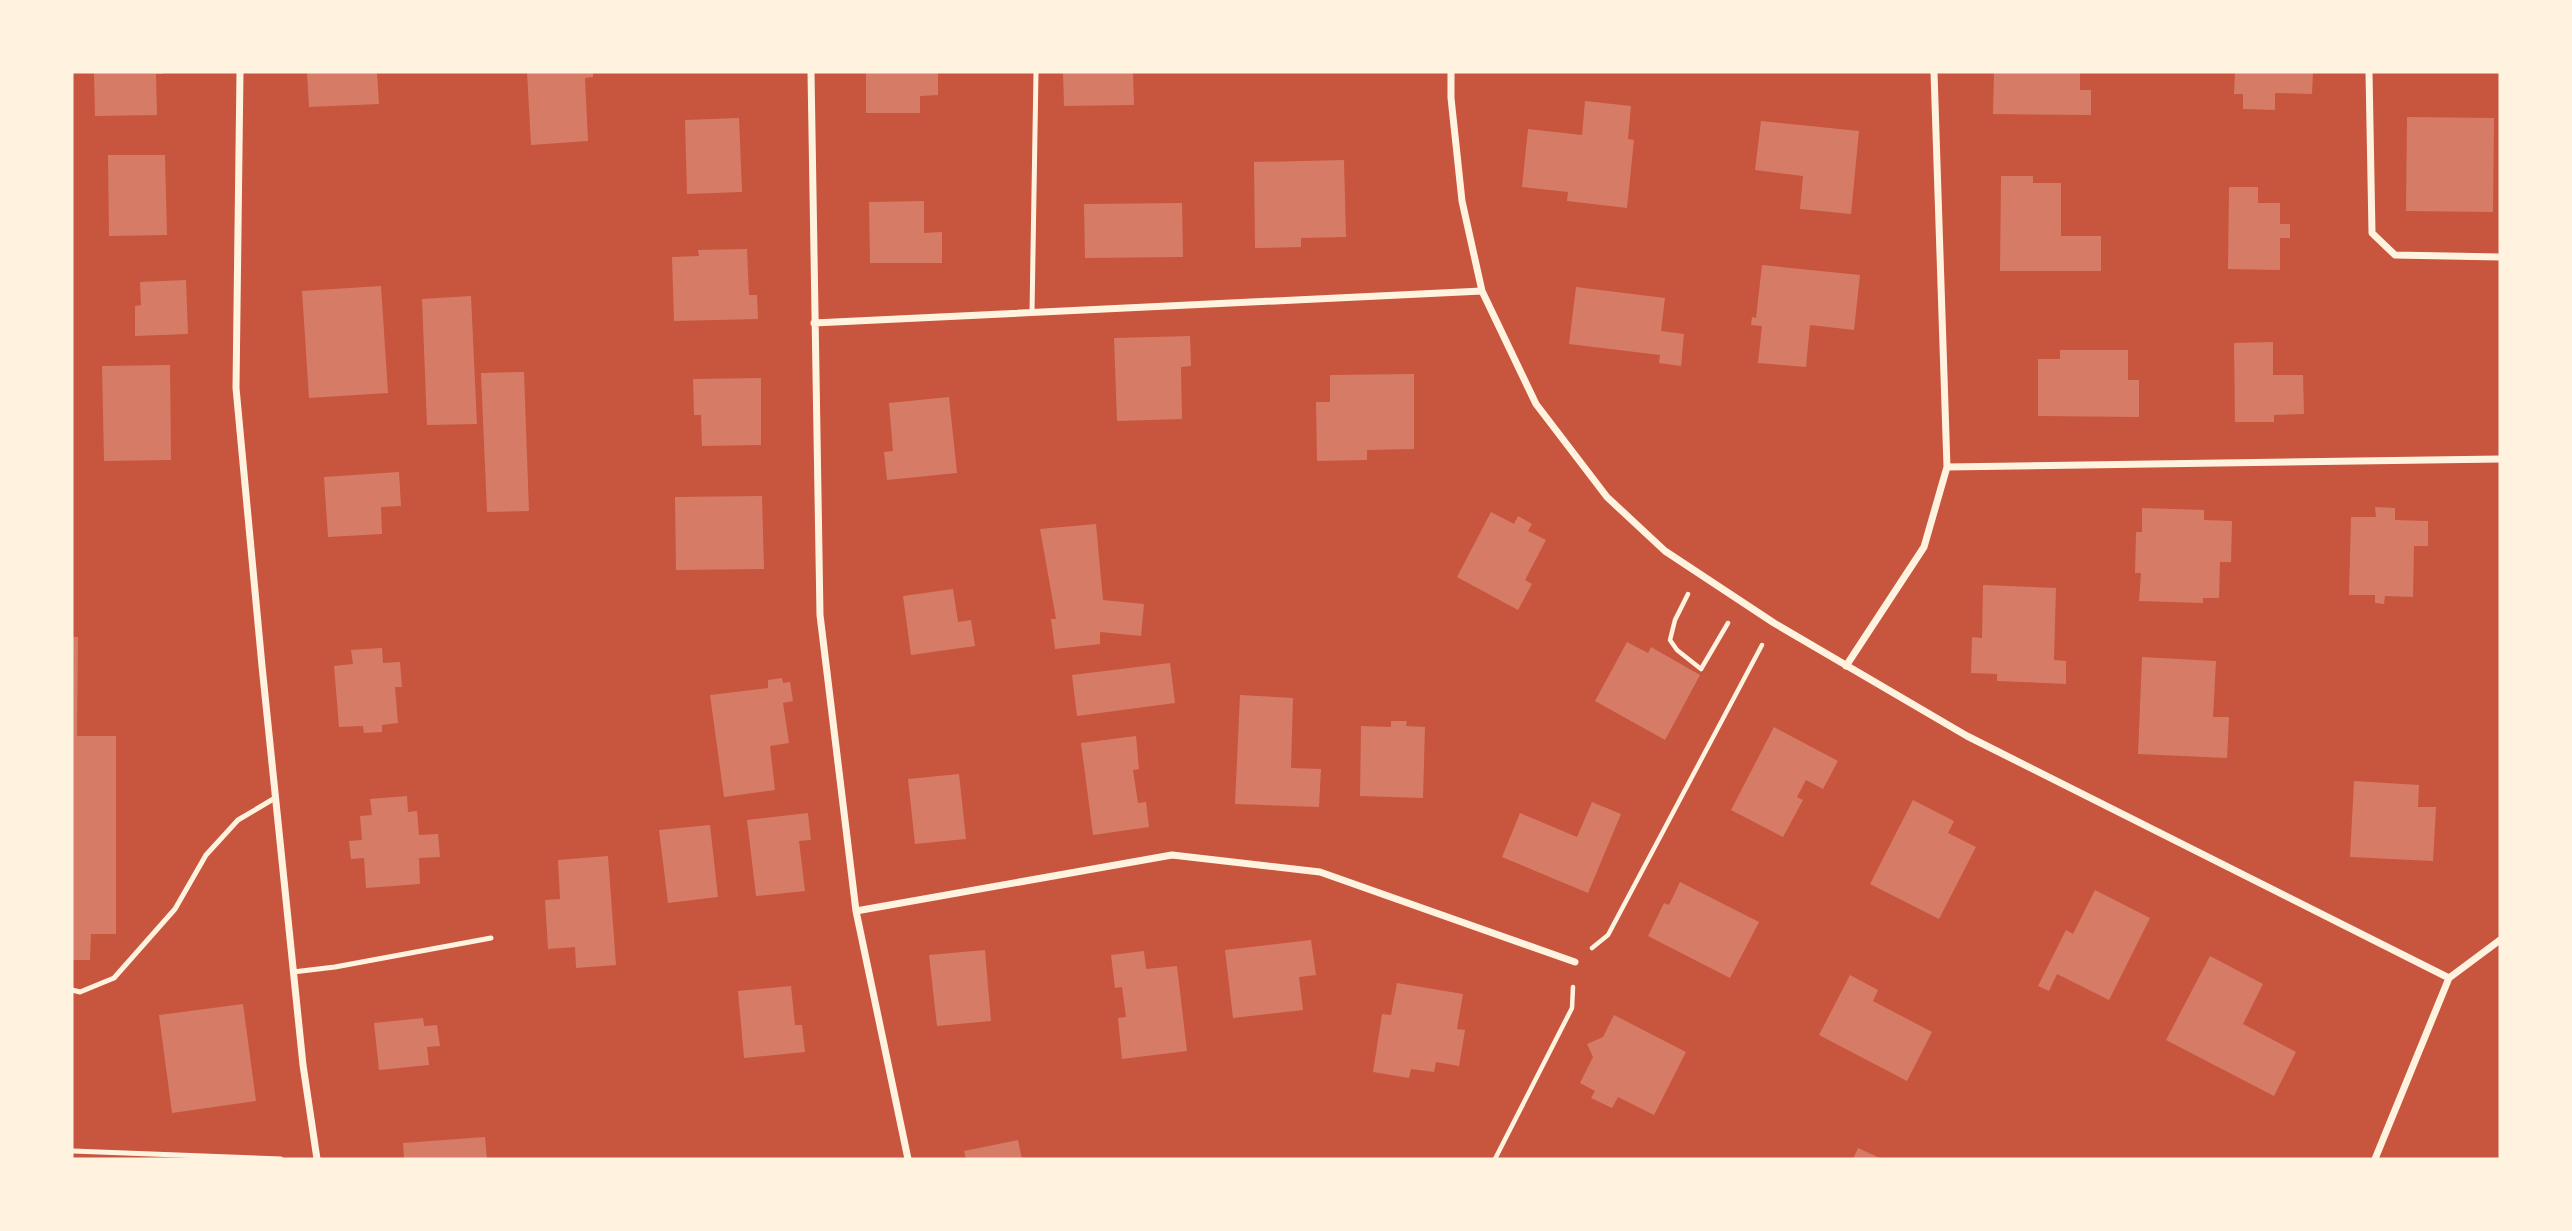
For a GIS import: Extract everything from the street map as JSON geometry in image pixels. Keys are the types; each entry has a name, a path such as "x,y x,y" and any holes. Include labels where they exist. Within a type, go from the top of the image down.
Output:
{"street":[{"path":"240,72 236,388 293,972 317,1159"},
{"path":"811,72 820,615 856,911 908,1159"},
{"path":"1451,72 1451,98 1462,201 1482,291 1536,404 1607,497 1665,551 1774,623 1967,736 2449,978"},
{"path":"1846,666 1924,547 1947,467 1934,72"},
{"path":"2369,72 2372,233 2395,255 2500,257"},
{"path":"814,323 1482,291"},
{"path":"1947,467 2500,459"},
{"path":"856,911 1172,855 1321,872 1575,962"},
{"path":"2375,1159 2449,978 2500,940"}],"lane":[{"path":"1032,313 1036,72"},
{"path":"72,990 80,992 114,978 175,909 206,855 238,820 275,798"},
{"path":"293,972 335,967 491,938"},
{"path":"73,1151 281,1159"}],"path":[{"path":"1699,573 1675,620 1670,640 1677,650 1701,669 1741,601"},
{"path":"1495,1159 1572,1008 1575,962 1608,935 1774,623"}],"building":[{"path":"94,72 163,72 156,74 157,115 95,116"},
{"path":"307,72 377,72 379,104 309,107"},
{"path":"527,72 593,72 593,77 585,78 588,141 531,145"},
{"path":"866,72 938,72 938,95 920,96 920,113 866,113"},
{"path":"1063,72 1133,72 1134,105 1064,106"},
{"path":"1994,72 2080,72 2080,90 2091,90 2091,115 1993,114"},
{"path":"2235,72 2313,72 2312,94 2275,93 2275,110 2243,109 2243,94 2234,94"},
{"path":"1585,101 1631,106 1628,139 1634,140 1627,208 1567,201 1568,192 1522,187 1528,129 1582,135"},
{"path":"2407,117 2494,118 2493,212 2406,211"},
{"path":"739,118 742,192 687,194 685,120"},
{"path":"1761,121 1859,131 1851,214 1800,209 1803,176 1755,170"},
{"path":"108,155 165,155 167,235 109,236"},
{"path":"1344,160 1346,237 1301,238 1301,247 1255,248 1254,162"},
{"path":"2001,176 2033,176 2033,183 2061,183 2061,236 2101,236 2101,271 2000,271"},
{"path":"2229,187 2258,187 2258,203 2280,203 2280,224 2290,224 2290,238 2280,238 2280,270 2228,269"},
{"path":"924,201 924,233 942,232 942,263 870,263 869,202"},
{"path":"1182,203 1183,257 1085,258 1084,204"},
{"path":"747,249 749,295 757,295 758,319 674,321 672,257 699,256 698,250"},
{"path":"1762,265 1860,275 1854,330 1810,325 1806,367 1758,363 1762,326 1751,325 1752,317 1756,318"},
{"path":"186,280 188,334 135,336 135,306 141,305 140,282"},
{"path":"381,286 388,393 309,398 302,291"},
{"path":"1576,287 1665,298 1661,331 1684,334 1681,366 1659,363 1660,355 1569,344"},
{"path":"471,296 477,424 427,425 422,299"},
{"path":"1190,336 1191,366 1181,367 1182,419 1117,421 1114,338"},
{"path":"2273,342 2273,375 2303,375 2304,414 2274,415 2274,422 2235,422 2234,343"},
{"path":"2060,350 2128,350 2128,380 2139,380 2139,417 2038,416 2038,359 2060,359"},
{"path":"170,365 171,460 104,461 102,366"},
{"path":"524,372 529,511 487,512 481,373"},
{"path":"1414,374 1414,449 1367,450 1367,460 1317,461 1316,402 1330,402 1330,375"},
{"path":"761,378 761,445 702,446 701,415 694,415 693,379"},
{"path":"949,397 957,473 887,480 884,452 893,451 889,403"},
{"path":"399,472 401,506 381,507 382,534 328,537 324,477"},
{"path":"762,496 764,569 676,570 675,497"},
{"path":"2375,507 2395,508 2395,520 2428,521 2428,546 2414,546 2413,597 2385,596 2384,604 2375,603 2375,595 2349,595 2351,517 2376,517"},
{"path":"2142,508 2204,510 2204,520 2232,521 2231,562 2220,562 2219,598 2203,598 2203,603 2139,601 2141,573 2135,573 2136,532 2142,532"},
{"path":"1491,512 1514,524 1518,516 1532,524 1528,531 1546,540 1525,580 1532,584 1518,610 1457,577"},
{"path":"1096,524 1103,600 1144,604 1141,636 1100,632 1100,644 1055,649 1051,619 1056,619 1040,529"},
{"path":"1983,585 2056,588 2054,660 2066,661 2066,684 1997,681 1997,674 1971,673 1972,637 1982,638"},
{"path":"953,589 958,622 971,620 975,646 911,655 903,596"},
{"path":"72,637 78,637 77,736 116,736 116,934 91,934 90,960 72,960"},
{"path":"1627,642 1648,653 1651,647 1700,675 1665,740 1595,701"},
{"path":"382,648 383,663 400,662 402,687 395,687 398,723 382,725 382,732 364,733 363,726 339,727 334,666 353,664 351,650"},
{"path":"2142,657 2216,661 2213,717 2229,717 2227,758 2138,754"},
{"path":"1170,663 1175,703 1077,716 1072,675"},
{"path":"782,678 783,683 790,682 793,701 783,703 789,743 770,746 775,790 724,797 710,695 768,688 768,680"},
{"path":"1240,695 1293,698 1291,768 1321,769 1319,807 1235,804"},
{"path":"1391,721 1407,721 1406,726 1425,727 1423,798 1360,796 1361,726 1391,727"},
{"path":"1774,727 1838,761 1823,789 1806,780 1797,797 1803,800 1783,837 1731,810"},
{"path":"1136,736 1139,769 1133,770 1138,803 1146,802 1149,827 1093,835 1081,743"},
{"path":"959,774 966,839 915,844 908,779"},
{"path":"2354,781 2419,785 2418,807 2436,807 2433,861 2350,857"},
{"path":"407,796 408,812 417,811 419,835 438,834 440,857 419,858 420,884 366,888 364,858 351,859 349,841 362,840 360,816 372,815 370,799"},
{"path":"1913,800 1954,821 1948,833 1976,847 1939,919 1870,884"},
{"path":"1592,802 1621,814 1588,893 1502,857 1520,813 1577,837"},
{"path":"808,813 811,840 799,841 805,891 756,896 747,820"},
{"path":"710,825 718,897 668,903 659,830"},
{"path":"608,856 616,965 576,968 575,947 548,949 545,900 560,899 558,860"},
{"path":"1680,882 1759,922 1730,978 1648,936 1664,903 1669,905"},
{"path":"2095,890 2150,918 2109,1000 2057,974 2049,991 2038,986 2066,930 2073,934"},
{"path":"1311,940 1316,975 1299,977 1303,1010 1233,1018 1225,950"},
{"path":"985,950 991,1021 937,1026 929,955"},
{"path":"1144,951 1146,969 1177,966 1187,1051 1122,1059 1118,1018 1126,1017 1122,987 1115,988 1111,955"},
{"path":"2210,956 2263,984 2243,1024 2296,1052 2274,1096 2166,1040"},
{"path":"1850,975 1878,990 1873,1001 1932,1032 1907,1081 1819,1035"},
{"path":"1397,983 1463,994 1457,1029 1465,1030 1459,1066 1436,1062 1434,1072 1411,1069 1409,1078 1373,1072 1382,1014 1391,1015"},
{"path":"791,986 795,1025 802,1025 805,1052 744,1058 738,991"},
{"path":"243,1004 256,1101 172,1113 159,1015"},
{"path":"1614,1015 1686,1052 1654,1115 1618,1097 1612,1108 1591,1098 1595,1091 1580,1083 1593,1057 1587,1044 1603,1037"},
{"path":"423,1018 424,1026 437,1025 440,1046 427,1047 429,1065 379,1070 374,1023"},
{"path":"485,1137 487,1159 404,1159 403,1143"},
{"path":"1018,1140 1022,1159 966,1159 964,1151"},
{"path":"1858,1148 1882,1159 1853,1159"}]}
